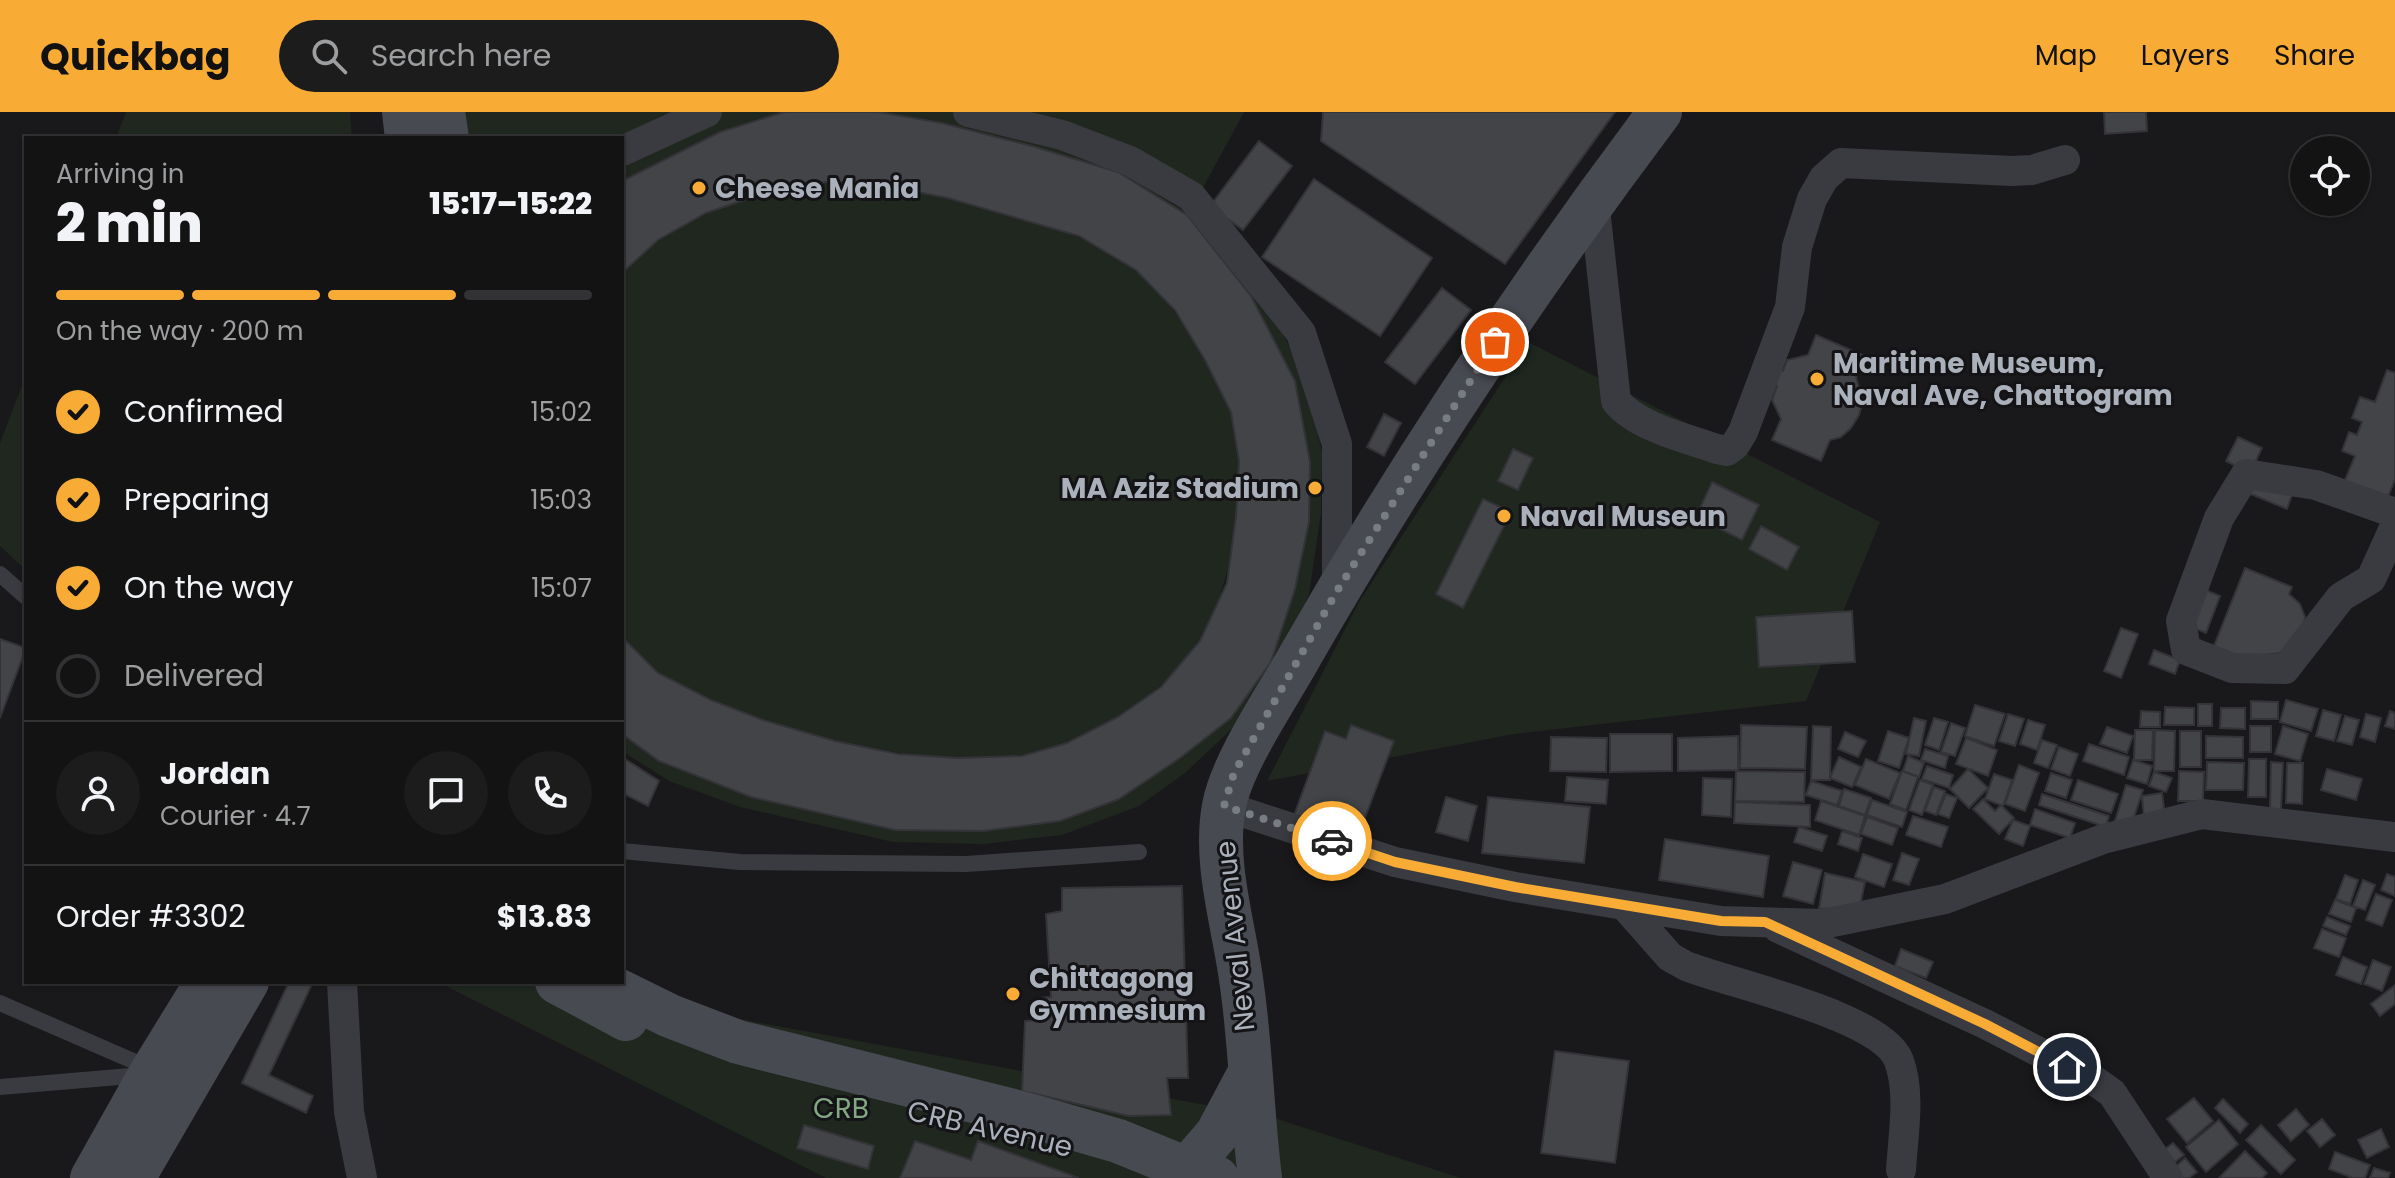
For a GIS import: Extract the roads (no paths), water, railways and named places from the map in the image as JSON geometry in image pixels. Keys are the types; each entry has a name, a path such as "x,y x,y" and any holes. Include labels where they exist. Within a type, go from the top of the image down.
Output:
{"main road":[{"path":"404,112 407,136"},
{"path":"443,112 447,136"},
{"name":"Neval Avenue","path":"1260,1178 1243,987 1222,856 1224,806 1234,773 1337,591 1452,407 1594,199 1660,112"},
{"path":"133,1178 206,984"},
{"path":"92,1178 245,984"},
{"name":"CRB Avenue","path":"561,984 667,1040 735,1053 880,1092 1021,1113 1118,1141 1188,1168"},
{"name":"CRB Avenue","path":"605,984 735,1053"},
{"name":"Neval Avenue","path":"1188,1168 1217,1134 1250,1072"}],"street":[{"path":"624,150 707,112"},
{"path":"968,112 1062,135 1130,161 1191,196 1301,333 1337,444 1337,591"},
{"path":"1594,199 1616,401 1626,414 1727,451 1743,432 1790,307 1797,247 1812,199 1824,178 1841,163 2012,171 2032,170 2065,160"},
{"path":"2395,513 2316,485 2246,474 2219,518 2181,621 2186,650 2232,668 2285,669 2341,597 2371,579 2395,526"},
{"path":"1224,806 1395,862 1515,887 1721,921 1823,924 1945,899 2103,839 2202,814 2395,837"},
{"path":"1624,905 1670,957 1686,966 1846,1019 1879,1038 1898,1056 1905,1080 1901,1170"},
{"path":"1765,922 1985,1024 2095,1081 2112,1093 2168,1178"},
{"path":"342,984 349,1112 362,1178"}],"lane":[{"path":"0,574 24,595"},
{"path":"624,851 740,862 951,864 1139,852"},
{"path":"0,1003 168,1079"},
{"path":"0,1087 134,1077 168,1079"}],"place":[{"name":"Cheese Mania","path":"699,188"},
{"name":"Maritime Museum, Naval Ave, Chattogram","path":"1817,379"},
{"name":"MA Aziz Stadium","path":"1315,488"},
{"name":"Naval Museun","path":"1504,516"},
{"name":"Chittagong Gymnesium","path":"1013,994"}],"park label":[{"name":"CRB","path":"841,1108"}]}
